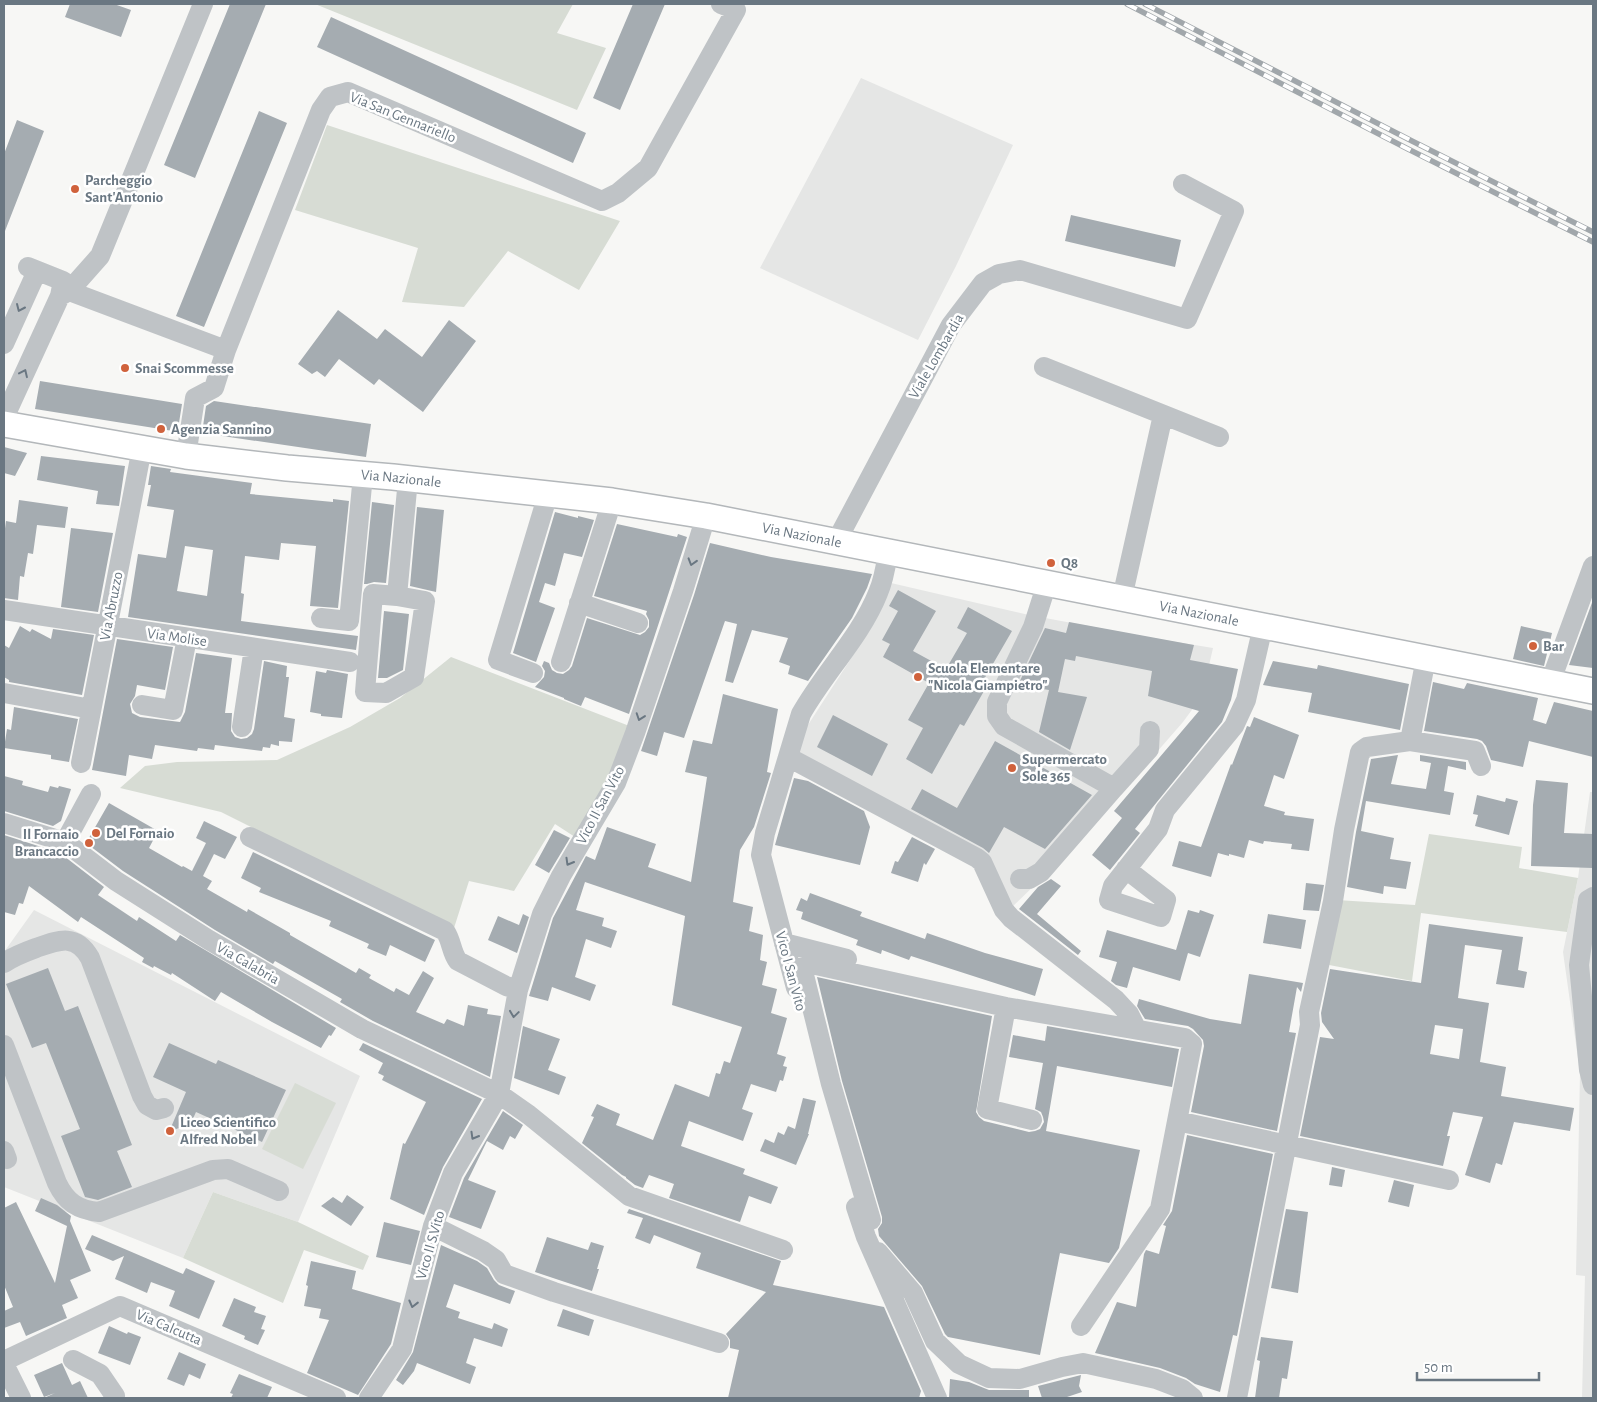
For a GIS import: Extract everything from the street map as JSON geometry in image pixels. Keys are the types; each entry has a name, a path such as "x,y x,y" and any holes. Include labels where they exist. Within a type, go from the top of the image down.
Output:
{"main road":[{"name":"Via Nazionale","path":"4,424 186,456 612,501 706,516 1593,692"}],"street":[{"path":"4,418 64,289 100,256 203,4"},
{"name":"Via San Gennariello","path":"186,456 196,398 214,388 226,350 320,110 330,97 348,92 602,200 618,193 648,168 736,10 720,4"},
{"name":"Viale Lombardia","path":"836,542 951,325 983,283 999,274 1020,270 1187,319 1234,210 1183,184"},
{"path":"4,344 32,269 64,289 226,350"},
{"path":"1044,367 1163,416 1220,436"},
{"path":"1122,598 1163,416"},
{"name":"Via Abruzzo","path":"81,763 142,448"},
{"path":"321,618 350,621 363,475"},
{"path":"398,596 408,479"},
{"path":"533,673 498,660 548,494"},
{"path":"561,662 612,501"},
{"name":"Vico II San Vito","path":"499,1094 518,990 542,914 561,876 616,783 680,601 706,516"},
{"name":"Vico I San Vito","path":"888,552 879,592 867,616 811,696 801,714 761,854 839,1155 937,1398"},
{"path":"1550,683 1593,566"},
{"path":"1047,583 1033,627 997,702 997,716 1004,726 1114,788"},
{"path":"373,594 398,596 425,601 414,677 386,693 365,692 373,594"},
{"path":"579,603 638,623"},
{"name":"Via Molise","path":"4,610 350,662"},
{"path":"1126,869 1158,829 1165,810 1234,726 1246,700 1263,626"},
{"path":"142,705 173,710 187,638"},
{"path":"242,727 254,648"},
{"path":"1410,740 1426,658"},
{"path":"4,693 91,710"},
{"path":"1020,880 1029,879 1041,872 1149,749 1150,732"},
{"path":"1237,1398 1288,1144 1310,1025 1309,1012 1333,901 1344,830 1360,752 1367,747 1410,740 1475,751 1481,766"},
{"path":"788,757 977,858 982,862 1004,910 1010,918 1116,1000 1129,1014 1136,1028"},
{"path":"65,842 91,794"},
{"name":"Via Calabria","path":"4,823 65,842 116,881 209,940 362,1029 499,1094 529,1115 629,1196 783,1250"},
{"path":"250,836 445,931 451,940 453,955 458,961 506,986 518,990"},
{"path":"1593,896 1588,900 1579,965 1588,1070 1593,1085"},
{"path":"4,963 14,956 56,940 67,940 78,944 85,950 90,958 142,1096 147,1106 156,1110 164,1108"},
{"path":"784,943 973,991 1086,1006"},
{"path":"1082,1326 1160,1209 1192,1044 1185,1038 1006,1007 807,963 802,967 869,1229 913,1292 934,1342 959,1364 989,1378 1020,1379 1083,1363 1156,1378 1182,1389 1193,1398"},
{"path":"1006,1007 987,1109 1032,1120"},
{"path":"5,1053 63,1196 85,1211 99,1212 214,1170 228,1169 280,1191"},
{"name":"Vico II S.Vito","path":"369,1398 402,1349 433,1226 452,1173 499,1094"},
{"path":"1177,1121 1449,1180"},
{"path":"433,1226 483,1251 496,1260 504,1274 554,1292 719,1343"},
{"name":"Via Calcutta","path":"4,1363 120,1306 336,1398"},
{"path":"72,1360 100,1374 115,1396 114,1398"},
{"path":"4,1363 21,1398"}],"shaded area":[{"path":"315,4 573,4 557,33 606,48 577,110"},
{"path":"861,78 1013,145 956,266 918,340 760,268"},
{"path":"327,125 620,221 579,290 508,251 464,307 402,302 418,248 295,210"},
{"path":"891,583 1029,615 1213,648 1202,696 1183,722 1074,847 1008,911 977,862 795,758 806,728 872,626"},
{"path":"451,657 632,727 611,782 575,837 555,824 514,891 469,881 454,928 221,812 120,788 145,766 177,762 277,760 350,727 400,698"},
{"path":"1590,792 1593,792 1593,1398 1582,1398 1585,1276 1576,1275 1580,1073 1563,952 1578,878"},
{"path":"1429,834 1522,847 1519,868 1578,878 1567,932 1421,913 1412,981 1324,964 1337,900 1415,905"},
{"name":"Liceo Scientifico Alfred Nobel","path":"34,910 360,1076 298,1222 213,1192 183,1258 4,1187 4,952"},
{"path":"295,1083 336,1103 303,1169 262,1149"},
{"path":"213,1192 298,1222 369,1256 363,1270 304,1250 283,1303 183,1258"}],"building":[{"path":"70,4 114,4 131,10 121,37 65,17"},
{"path":"230,4 266,4 195,178 164,165"},
{"path":"633,4 665,4 620,110 593,98"},
{"path":"331,17 586,133 573,163 317,47"},
{"path":"259,111 287,123 204,327 176,316"},
{"path":"17,120 44,131 5,231 4,154"},
{"path":"1071,215 1181,240 1175,267 1065,241"},
{"path":"338,310 377,339 385,329 422,357 449,320 476,341 423,412 379,379 374,385 339,359 325,377 317,371 312,374 298,364"},
{"path":"40,381 182,404 178,429 174,428 173,431 35,409"},
{"path":"214,401 371,424 366,457 202,433 206,406"},
{"path":"4,447 27,453 15,476 4,473"},
{"path":"41,456 125,466 119,506 96,504 98,491 37,480"},
{"path":"151,466 171,469 170,472 252,483 250,494 333,502 333,499 349,501 338,608 310,606 316,546 281,543 279,560 245,556 241,593 244,594 241,621 358,636 356,650 128,617 138,554 166,558 174,510 147,506 151,485 148,485","holes":["185,546 213,550 207,596 177,591"]},
{"path":"19,500 68,507 65,528 37,525 33,554 28,553 24,577 20,576 18,600 4,598 4,536 6,521 16,523"},
{"path":"372,502 394,505 386,583 374,582 364,584"},
{"path":"417,507 444,510 436,592 410,586"},
{"path":"555,512 594,520 582,557 564,553 555,586 545,583 539,602 555,608 536,662 513,653"},
{"path":"617,524 677,537 678,534 687,537 629,714 585,697 581,706 535,687 544,677 545,671 542,666 544,661 549,663 552,670 557,673 563,674 569,670 572,666 587,618 640,635 649,627 647,611 594,596"},
{"path":"71,528 113,533 98,612 61,607"},
{"path":"710,543 771,557 872,574 852,618 808,681 788,674 790,666 779,662 788,638 752,630 733,683 725,681 737,624 725,621 684,738 664,732 657,756 641,751"},
{"path":"898,590 936,611 913,651 946,669 967,633 957,628 968,607 1012,631 979,688 984,691 964,726 960,724 932,774 906,759 923,728 908,720 929,683 883,657 890,644 882,640 898,611 889,606"},
{"path":"1593,600 1593,668 1569,665"},
{"path":"384,611 409,614 403,670 387,678 378,678"},
{"path":"1069,622 1194,645 1190,660 1238,669 1231,700 1222,722 1135,829 1140,833 1110,870 1092,855 1122,818 1114,811 1199,711 1148,696 1152,671 1076,656 1075,661 1065,659 1058,692 1087,697 1070,750 1039,732 1049,690 1018,685 1045,628 1066,633"},
{"path":"20,626 30,632 32,629 51,639 53,629 94,635 82,695 9,682 4,677 4,645 9,648"},
{"name":"Bar","path":"1521,626 1552,633 1544,666 1513,659"},
{"path":"117,639 173,647 165,690 137,685 135,696 130,704 132,713 140,717 180,722 185,712 196,653 232,658 225,713 232,713 231,731 235,737 241,739 247,738 254,729 264,661 287,666 286,677 289,677 284,717 295,719 292,742 279,741 279,746 271,744 270,748 263,747 262,751 215,745 214,750 198,748 197,751 155,745 152,759 129,755 126,776 92,770"},
{"path":"1273,661 1317,669 1318,665 1409,684 1400,730 1308,712 1312,693 1263,685"},
{"path":"327,670 348,674 342,718 321,716 321,714 310,712 316,671 326,673"},
{"path":"1433,682 1464,689 1467,683 1538,698 1533,720 1546,724 1554,702 1593,711 1593,757 1529,741 1523,767 1491,760 1486,746 1477,739 1424,731"},
{"path":"723,694 778,709 767,772 771,773 754,827 740,850 733,902 753,907 749,931 763,935 760,960 767,962 762,985 777,989 771,1013 787,1018 777,1054 786,1057 783,1066 787,1067 783,1081 780,1080 776,1092 751,1084 742,1109 753,1113 743,1141 689,1121 681,1146 745,1169 743,1174 778,1187 771,1204 749,1196 740,1222 669,1198 674,1184 649,1175 643,1188 635,1185 582,1143 594,1117 591,1116 597,1104 620,1114 616,1125 653,1140 675,1084 709,1097 716,1073 720,1074 724,1061 730,1063 742,1027 672,1005 685,916 585,882 576,910 604,918 602,926 617,931 611,948 586,939 575,977 596,985 590,1001 552,987 548,1001 529,996 553,918 586,856 595,860 607,827 656,844 648,867 691,882 707,777 685,772 693,740 712,744"},
{"path":"14,707 78,719 69,762 51,759 51,755 4,748 7,729 11,730"},
{"path":"833,715 888,744 872,776 817,747"},
{"path":"1254,717 1299,735 1284,779 1274,775 1264,806 1285,812 1284,815 1314,819 1309,851 1291,849 1292,844 1264,841 1263,844 1249,840 1244,858 1218,853 1211,877 1172,866 1179,841 1201,847 1231,764 1247,726 1250,727"},
{"name":"Supermercato Sole 365","path":"995,741 1092,795 1045,849 1004,827 989,853 911,809 922,789 957,808"},
{"path":"1398,755 1391,784 1426,789 1431,763 1420,761 1420,755 1466,762 1466,770 1448,766 1444,791 1454,793 1450,815 1366,801 1361,831 1394,838 1390,859 1411,862 1406,889 1384,886 1383,894 1347,887 1371,759"},
{"path":"4,776 23,781 22,785 48,792 50,786 71,789 61,821 53,826 4,811"},
{"path":"794,778 808,781 864,811 870,827 860,865 775,845"},
{"path":"1536,780 1568,783 1564,833 1593,834 1593,868 1531,866 1533,805"},
{"path":"1477,795 1505,802 1506,798 1518,801 1509,835 1475,826 1478,815 1473,814"},
{"path":"109,803 158,831 149,848 192,871 206,843 196,838 204,821 237,837 225,859 214,854 203,876 212,881 207,889 247,912 248,909 356,973 359,968 371,975 369,978 394,992 396,988 409,995 423,971 434,978 416,1012 444,1024 447,1019 464,1026 468,1005 488,1009 487,1014 501,1016 490,1077 373,1021 340,1002 342,999 275,961 273,964 215,930 123,871 86,843"},
{"path":"554,830 570,838 549,873 535,865"},
{"path":"4,835 60,853 104,887 98,895 137,921 139,917 176,941 180,935 336,1028 321,1048 221,992 215,1001 172,973 171,975 142,962 144,958 81,917 78,922 29,886 23,904 19,903 15,915 4,912"},
{"path":"912,837 935,849 926,865 924,863 918,882 891,873 895,861 898,862"},
{"path":"253,852 435,940 425,962 390,945 386,956 367,948 369,944 329,926 331,921 259,892 261,888 241,878"},
{"path":"1051,879 1061,886 1037,914 1081,951 1078,955 1019,909 1038,887"},
{"path":"1306,883 1324,885 1319,911 1303,910"},
{"path":"810,893 862,912 860,916 925,939 927,933 985,953 1043,969 1035,996 911,956 909,960 882,950 881,954 856,945 858,940 801,919 803,912 796,910 801,898 807,901"},
{"path":"1188,910 1199,913 1200,910 1214,915 1200,957 1188,953 1180,981 1133,967 1127,988 1116,985 1111,981 1117,962 1099,957 1107,930 1176,950"},
{"path":"523,914 529,917 517,953 488,940 498,916 519,925"},
{"path":"1268,914 1306,920 1301,949 1263,943"},
{"path":"1429,924 1523,937 1518,970 1527,972 1524,988 1496,984 1502,950 1465,945 1458,998 1489,1003 1480,1062 1506,1067 1501,1096 1574,1108 1570,1131 1514,1122 1502,1165 1496,1163 1490,1183 1465,1175 1483,1117 1453,1112 1447,1136 1450,1136 1443,1166 1300,1136 1320,1037 1334,1039 1322,1022 1321,1013 1330,969 1421,983","holes":["1435,1025 1463,1029 1459,1059 1430,1054"]},
{"path":"48,968 65,1011 78,1006 132,1145 117,1151 132,1187 98,1200 85,1197 61,1136 80,1129 46,1043 32,1048 6,984"},
{"path":"1249,974 1303,983 1301,992 1297,987 1289,1032 1296,1033 1277,1131 1191,1112 1204,1046 1203,1040 1188,1026 1145,1019 1137,1006 1139,999 1210,1019 1241,1024"},
{"path":"817,977 992,1016 976,1112 984,1121 1029,1132 1040,1129 1044,1122 1041,1112 1035,1109 1043,1063 1009,1057 1013,1035 1045,1041 1047,1026 1179,1049 1172,1087 1057,1066 1046,1131 1140,1150 1119,1248 1109,1263 1060,1253 1040,1355 948,1337 922,1286 879,1236 878,1229 882,1223 882,1217 842,1081"},
{"path":"523,1026 560,1039 548,1070 566,1077 559,1095 514,1078"},
{"path":"169,1043 216,1064 218,1060 286,1090 262,1142 196,1112 191,1123 169,1132 186,1092 153,1077"},
{"path":"363,1043 482,1099 443,1167 424,1215 390,1199 403,1143 405,1144 426,1102 382,1080 384,1076 378,1073 383,1063 359,1050"},
{"path":"803,1098 816,1101 809,1134 796,1165 760,1151 765,1139 774,1143 778,1132 784,1135 788,1126 795,1129"},
{"path":"503,1111 523,1125 515,1139 510,1136 503,1150 487,1141 468,1180 496,1191 481,1229 449,1217 464,1178"},
{"path":"1187,1135 1273,1154 1237,1336 1233,1335 1220,1392 1195,1384 1186,1378 1160,1368 1095,1353 1117,1302 1136,1307 1146,1250 1159,1254 1166,1226 1163,1225 1172,1211"},
{"path":"1332,1167 1345,1170 1342,1187 1329,1185"},
{"path":"1394,1180 1414,1185 1409,1207 1388,1202"},
{"path":"347,1195 364,1207 351,1226 321,1206 333,1197 342,1203"},
{"path":"41,1198 57,1205 71,1216 70,1221 91,1271 70,1280 78,1298 62,1305 67,1318 26,1336 20,1322 4,1328 4,1311 13,1307 4,1285 4,1208 16,1202 55,1283 67,1226 35,1211"},
{"path":"629,1209 781,1261 773,1285 884,1307 921,1391 919,1398 728,1398 739,1350 730,1348 730,1340 726,1334 766,1292 696,1268 701,1253 654,1235 650,1244 635,1238 643,1218 627,1213"},
{"path":"1286,1209 1308,1212 1298,1293 1271,1288"},
{"path":"384,1222 420,1231 411,1265 376,1257"},
{"path":"92,1235 183,1274 186,1268 215,1281 199,1319 169,1306 175,1291 151,1282 147,1293 115,1279 124,1256 113,1261 85,1249"},
{"path":"547,1237 588,1250 591,1242 604,1246 592,1291 535,1272"},
{"path":"441,1245 477,1261 487,1268 499,1285 515,1291 510,1304 454,1284 446,1307 460,1312 458,1318 492,1329 494,1323 508,1329 502,1347 474,1338 466,1363 476,1367 470,1384 417,1363 414,1371 403,1385 396,1380 413,1352"},
{"path":"311,1261 356,1271 352,1289 401,1303 391,1344 358,1395 307,1373 329,1320 319,1318 321,1309 304,1306"},
{"path":"234,1298 256,1307 254,1312 266,1316 261,1329 265,1330 258,1345 244,1339 245,1336 222,1326"},
{"path":"563,1309 594,1320 589,1336 557,1326"},
{"path":"109,1326 127,1334 128,1332 141,1337 130,1365 98,1353"},
{"path":"1261,1337 1293,1341 1287,1379 1282,1378 1279,1398 1255,1398 1260,1361 1257,1360"},
{"path":"179,1352 206,1364 200,1379 189,1374 184,1386 167,1379"},
{"path":"62,1363 72,1385 80,1381 88,1398 44,1398 55,1393 44,1397 34,1375"},
{"path":"239,1374 272,1387 267,1398 231,1398 233,1394 230,1393"},
{"path":"1081,1375 1079,1386 1082,1392 1064,1398 1042,1398 1038,1386"},
{"path":"950,1379 969,1382 989,1390 1029,1390 1029,1398 949,1398"}],"railway":[{"path":"1127,4 1593,242"},
{"path":"1145,4 1593,232"}],"place":[{"name":"Parcheggio Sant'Antonio","path":"75,189"},
{"name":"Snai Scommesse","path":"125,368"},
{"name":"Agenzia Sannino","path":"161,429"},
{"name":"Q8","path":"1051,563"},
{"name":"Bar","path":"1533,646"},
{"name":"Scuola Elementare \"Nicola Giampietro\"","path":"918,677"},
{"name":"Supermercato Sole 365","path":"1012,768"},
{"name":"Del Fornaio","path":"96,833"},
{"name":"Il Fornaio Brancaccio","path":"89,843"},
{"name":"Liceo Scientifico Alfred Nobel","path":"170,1131"}]}
